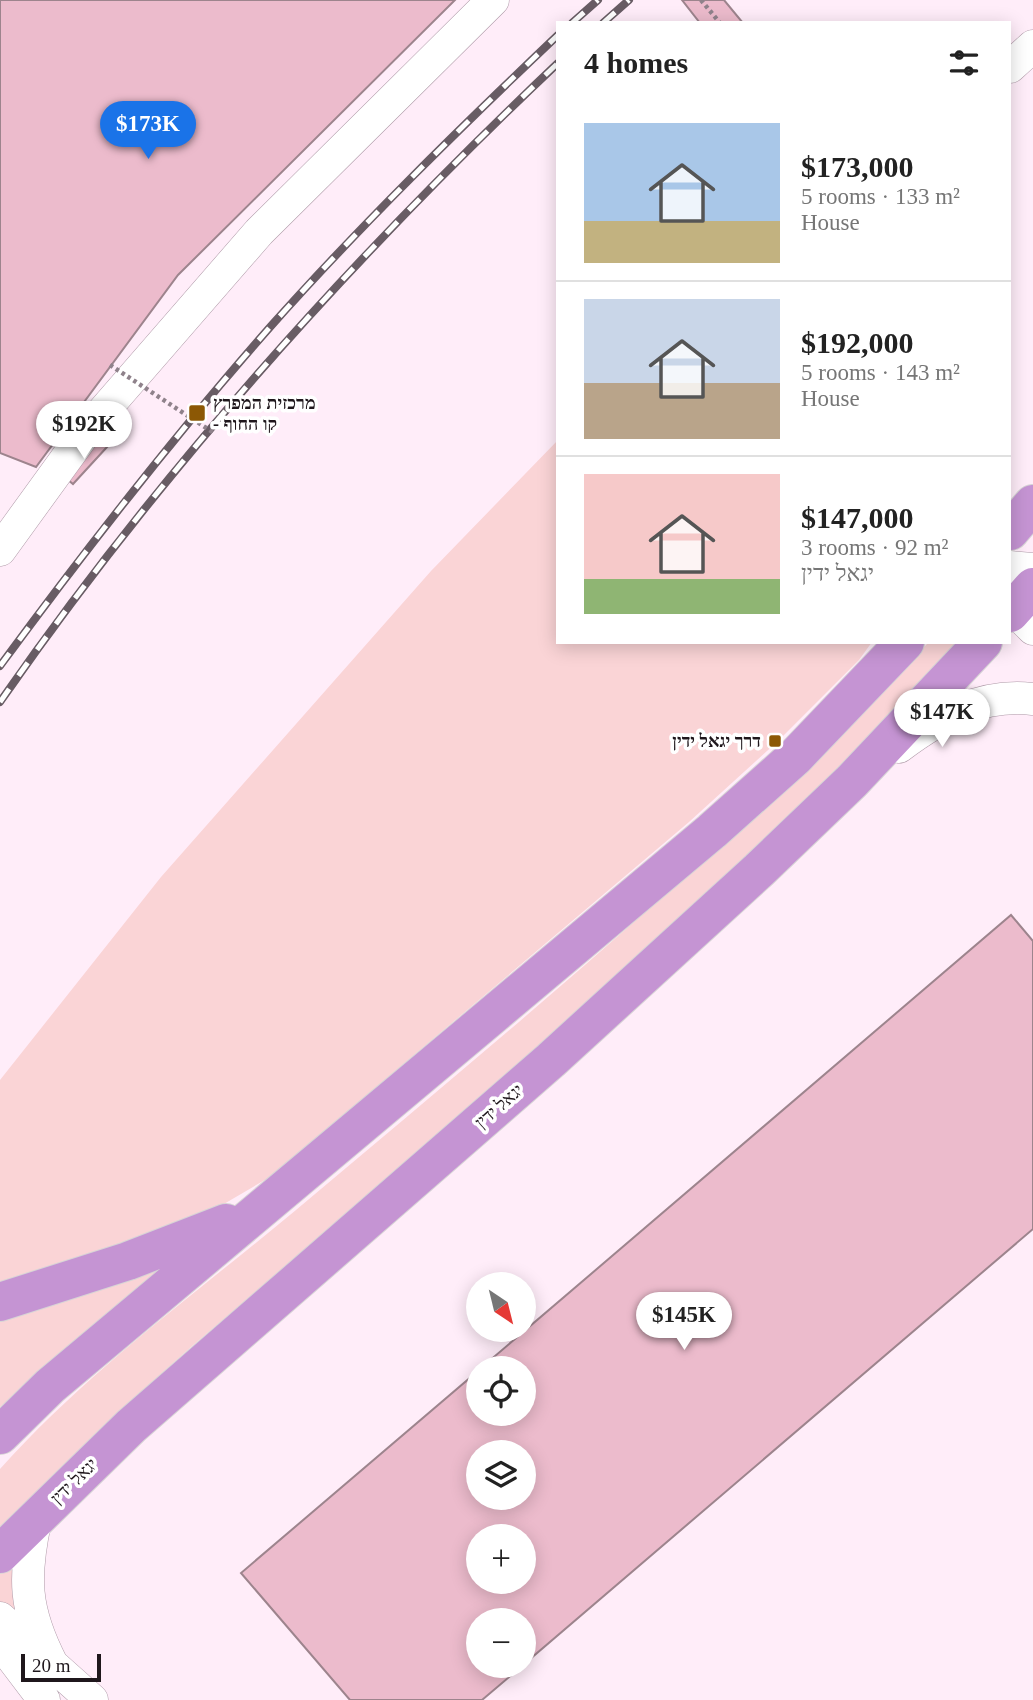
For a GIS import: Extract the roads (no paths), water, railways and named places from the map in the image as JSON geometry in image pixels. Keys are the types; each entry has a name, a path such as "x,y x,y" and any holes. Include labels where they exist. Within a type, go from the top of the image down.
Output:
{"highway":[{"path":"1011,490 1033,485"},
{"path":"1011,530 1033,504"},
{"path":"0,1434 50,1386 768,782 902,644"},
{"name":"יגאל ידין","path":"0,1554 191,1373 551,1060 852,781 977,647"},
{"path":"0,1302 173,1246 217,1227 274,1197"}],"street":[{"path":"0,550 86,430 242,251 493,0"},
{"path":"1011,66 1033,46"},
{"path":"1011,567 1033,569"},
{"path":"852,781 943,717 970,705 1002,697 1033,699"},
{"path":"36,1518 29,1552 27,1600 33,1623 51,1664"},
{"path":"0,1618 92,1700"},
{"path":"0,1642 42,1697"},
{"path":"0,1678 42,1697"}],"railway":[{"path":"574,21 598,0"},
{"path":"605,21 629,0"},
{"path":"0,666 132,493 271,326 412,177 556,37"},
{"path":"0,702 127,531 262,368 407,212 556,65"}],"place":[{"name":"מרכזית המפרץ - קו החוף","path":"197,413"},
{"name":"דרך יגאל ידין","path":"775,741"}]}
